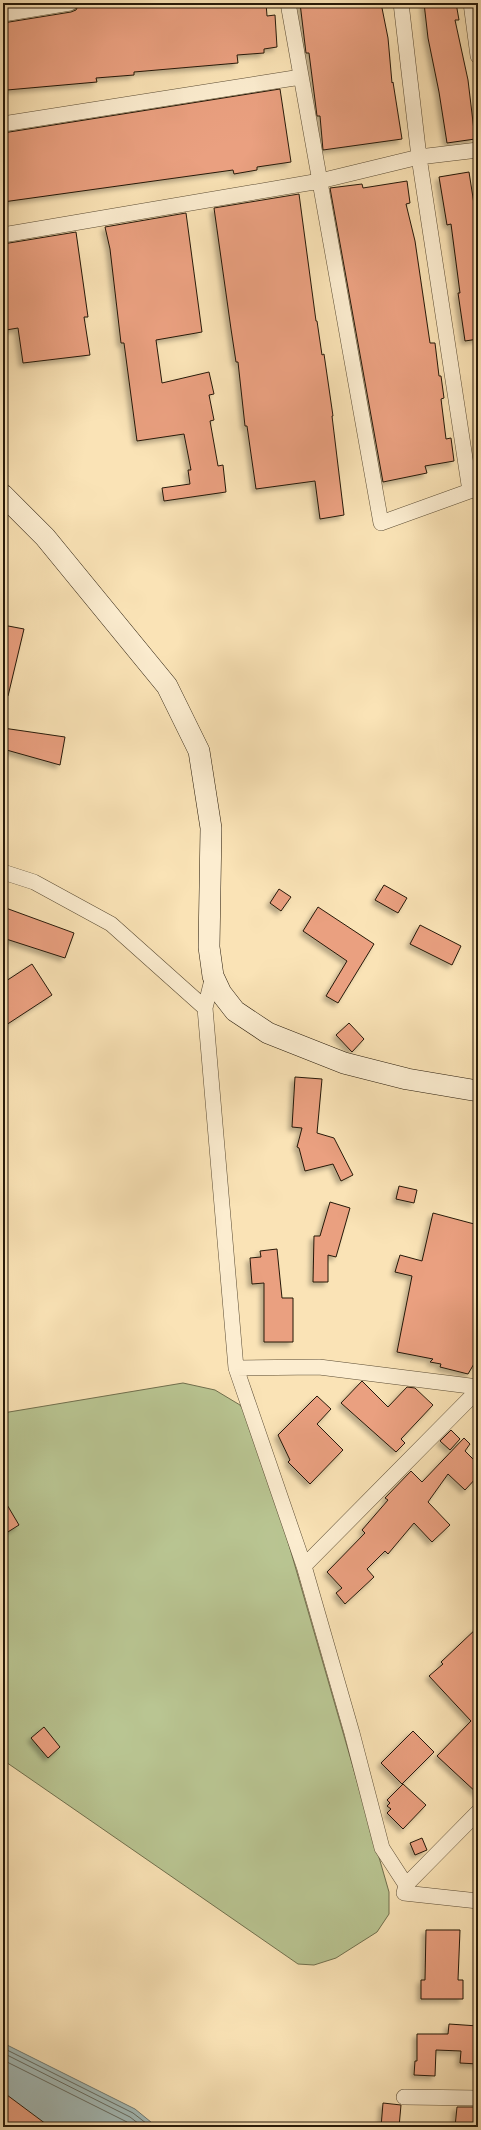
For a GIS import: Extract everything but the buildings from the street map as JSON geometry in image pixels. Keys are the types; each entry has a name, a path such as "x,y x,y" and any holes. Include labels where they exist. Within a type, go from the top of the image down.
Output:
{"street":[{"path":"3,14 70,3"},
{"path":"288,3 381,523 474,490 419,157 401,3"},
{"path":"471,3 478,56"},
{"path":"3,124 301,77"},
{"path":"3,235 320,181 419,157 478,150"},
{"path":"3,495 45,537 167,686 199,750 211,828 209,948 213,976 221,993 235,1011 268,1033 344,1063 407,1079 478,1091"},
{"path":"3,872 34,882 111,924 205,1008"},
{"path":"213,976 205,1008 236,1368 304,1566 352,1733 382,1848 406,1885"},
{"path":"236,1368 319,1367 478,1389"},
{"path":"304,1566 478,1389"},
{"path":"478,1812 406,1885 404,1893 478,1901"},
{"path":"404,2097 478,2098"}],"green space":[{"path":"183,1383 215,1390 240,1405 255,1427 389,1892 389,1914 377,1932 336,1958 314,1965 298,1964 3,1760 3,1413"}],"water":[{"path":"3,2043 135,2109 157,2127 3,2127"}]}
